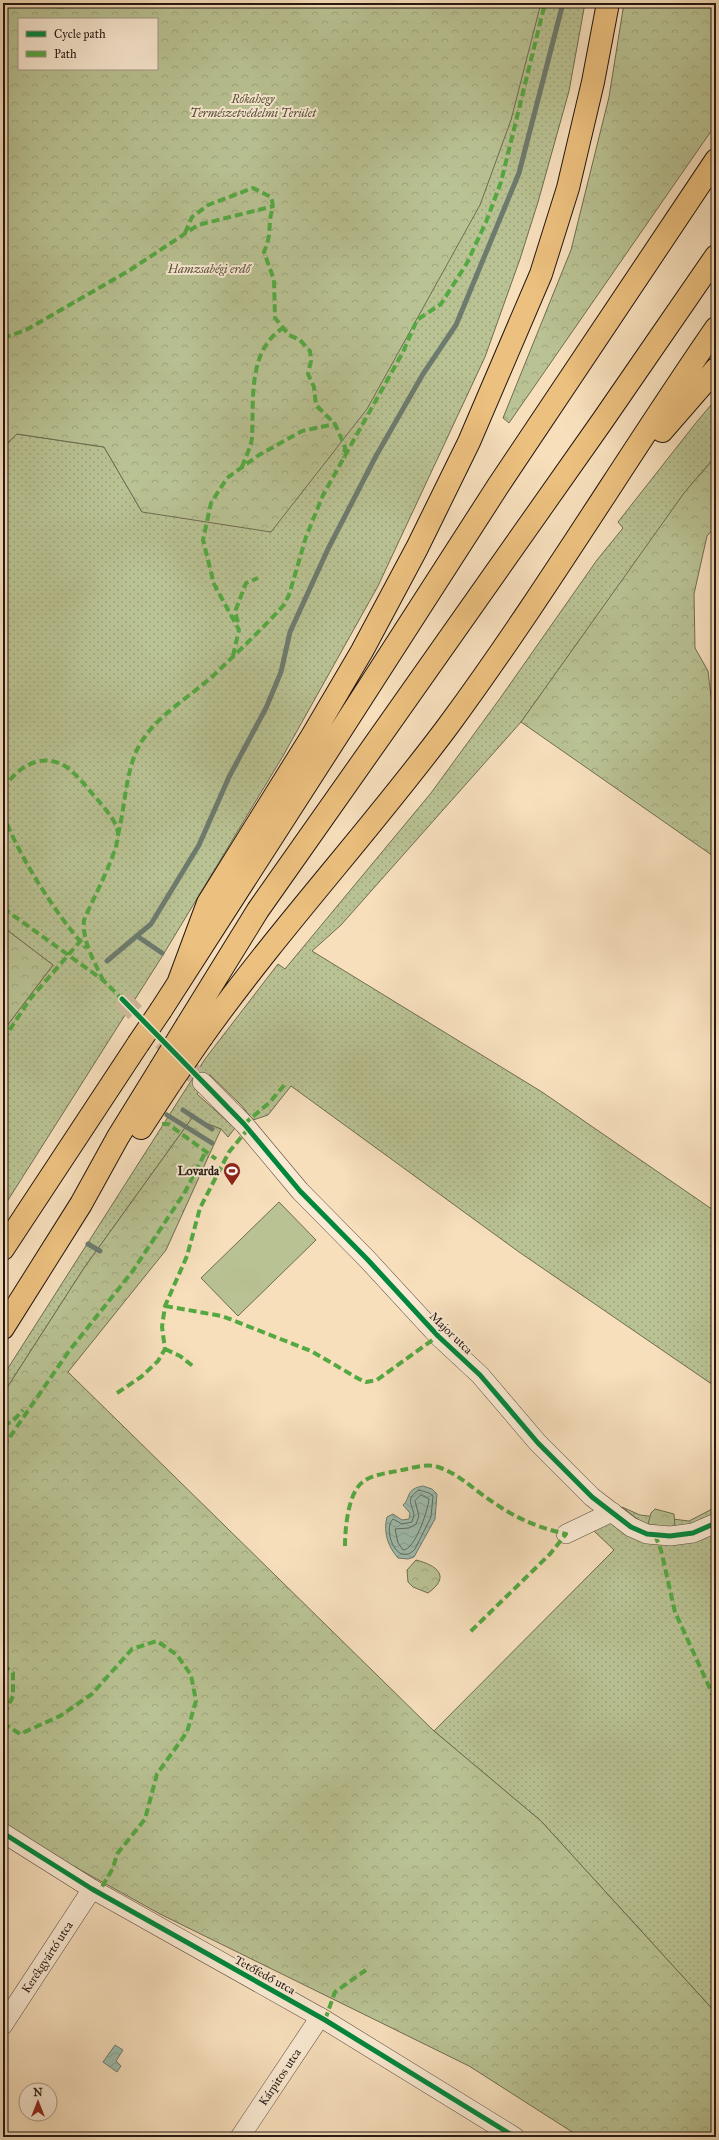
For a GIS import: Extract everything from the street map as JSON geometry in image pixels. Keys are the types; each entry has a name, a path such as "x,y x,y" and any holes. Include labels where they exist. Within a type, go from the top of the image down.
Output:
{"highway":[{"path":"179,981 208,903 312,736 362,651 417,548 469,442 541,274 568,188 593,82 608,3"},
{"path":"3,1249 161,1010 498,486 716,160"},
{"path":"3,1328 81,1204 118,1137 165,1075 194,1031 258,910 603,420 716,256"},
{"path":"544,589 716,328"},
{"path":"194,1031 232,995 396,793 448,725 544,589 659,434 716,369"}],"street":[{"name":"Major utca","path":"202,1082 244,1124 300,1191 367,1259 438,1336 480,1375 538,1443 592,1497 631,1527 647,1534 670,1536 693,1533 716,1523"},
{"path":"566,1534 612,1512"},
{"name":"Tetőfedő utca","path":"3,1834 92,1889 320,2017 515,2137"},
{"name":"Kerékgyártó utca","path":"3,2025 92,1889"},
{"name":"Kárpitos utca","path":"240,2137 320,2017"}],"green space":[{"name":"Rókahegy Természetvédelmi Terület","path":"3,3 585,3 569,91 538,202 520,259 485,357 378,586 283,756 163,955 3,1208 3,1031 53,965 3,927 3,449 16,434 104,447 142,512 70,303"},
{"name":"Hamzsabégi erdő","path":"3,3 541,3 511,120 480,205 367,409 271,532 142,512 104,447 17,434 3,447"},
{"path":"624,3 716,3 716,124 509,423 503,418 571,250 609,97"},
{"path":"716,399 716,456 690,486 521,722 341,925 312,951 542,1092 716,1212 716,1387 519,1252 291,1086 268,1115 253,1120 241,1105 210,1075 197,1094 235,1128 228,1137 221,1129 192,1118 84,1268 3,1394 3,1376 205,1059 278,964 285,969 431,793 501,697 597,560 623,528 618,522"},
{"path":"716,456 716,526 707,536 694,594 695,648 708,671 716,740 716,858 521,722 684,493"},
{"path":"3,927 53,965 3,1031"},
{"path":"192,1118 221,1129 166,1250 68,1372 434,1731 541,1821 716,2013 716,2137 580,2137 469,2066 160,1914 37,1846 3,1824 3,1394 84,1268"},
{"path":"279,1202 316,1240 238,1316 201,1278"},
{"path":"622,1507 640,1515 689,1521 716,1507 716,1517 678,1530 646,1526"},
{"path":"655,1509 674,1514 675,1527 668,1529 648,1524 651,1513"},
{"path":"606,1523 716,1528 716,2013 541,1821 434,1731 614,1550 594,1531"},
{"path":"416,1560 435,1568 440,1576 435,1587 428,1593 413,1587 408,1582 407,1570"}],"water":[{"path":"423,1486 432,1489 437,1494 435,1519 414,1557 408,1559 398,1558 394,1554 387,1539 387,1517 393,1514 402,1520 409,1519 410,1513 403,1505 413,1489"},
{"path":"115,2045 123,2050 116,2061 121,2066 117,2072 103,2062"}],"waterway":[{"path":"107,961 151,924 199,845 229,777 266,708 281,672 290,632 328,549 376,456 423,374 456,325 519,173 563,3"},
{"path":"137,936 162,953"},
{"path":"183,1110 212,1129"},
{"path":"167,1115 212,1143"},
{"path":"88,1244 100,1251"}],"tunnel":[{"path":"122,999 202,1082"}],"marked path":[{"path":"8,3 65,7 78,3"},
{"path":"118,835 132,762 143,739 162,717 218,671 283,606 289,595 306,537 323,495 403,352 417,320 441,304 467,263 486,222 501,182 545,3"},
{"path":"185,233 192,217 208,205 253,188 271,197 273,207 268,239 264,252 274,280 275,318 289,335 300,340 310,351 311,361 308,374 314,387 316,405 335,424 345,447 344,458"},
{"path":"3,338 26,330 130,270 198,225 274,206"},
{"path":"242,467 252,438 253,393 258,363 263,350 271,338 283,328"},
{"path":"233,656 239,630 214,584 203,540 211,503 227,478 259,455 302,431 335,424"},
{"path":"238,622 235,612 246,583 258,578"},
{"path":"3,790 15,774 31,764 40,761 59,763 68,768 80,779 114,821 118,831 117,844 84,920 87,943 103,980"},
{"path":"3,813 18,847 39,884 63,919 86,948"},
{"path":"3,908 103,980 122,999"},
{"path":"3,1040 30,999 83,938"},
{"path":"244,1124 269,1103 286,1083"},
{"path":"162,1124 168,1124 216,1159"},
{"path":"117,1393 141,1377 158,1361 165,1349 162,1327 165,1306 187,1256 200,1208 229,1152 248,1129"},
{"path":"3,1447 69,1351 132,1272 185,1192 206,1151"},
{"path":"165,1306 222,1316 311,1351 366,1382 377,1380 438,1336"},
{"path":"165,1349 180,1356 194,1367"},
{"path":"3,1425 12,1422 23,1410"},
{"path":"345,1546 348,1511 354,1493 359,1486 364,1481 377,1475 424,1466 438,1467 451,1473 494,1503 523,1520 543,1528 566,1534 550,1554 470,1632"},
{"path":"655,1535 661,1550 675,1612 716,1702"},
{"path":"3,1723 20,1734 60,1716 92,1694 132,1649 157,1641 177,1655 191,1675 196,1701 187,1732 157,1774 145,1819 117,1854 113,1868 99,1892"},
{"path":"3,1665 13,1673 13,1696 3,1717"},
{"path":"325,2020 335,1992 366,1970"}],"cycle path":[{"path":"122,999 244,1124 300,1191 367,1259 438,1336 480,1375 538,1443 592,1497 631,1527 647,1534 670,1536 693,1533 716,1523"},
{"path":"3,1833 92,1889 325,2020 515,2137"}],"place":[{"name":"Lovarda","path":"232,1186"}]}
